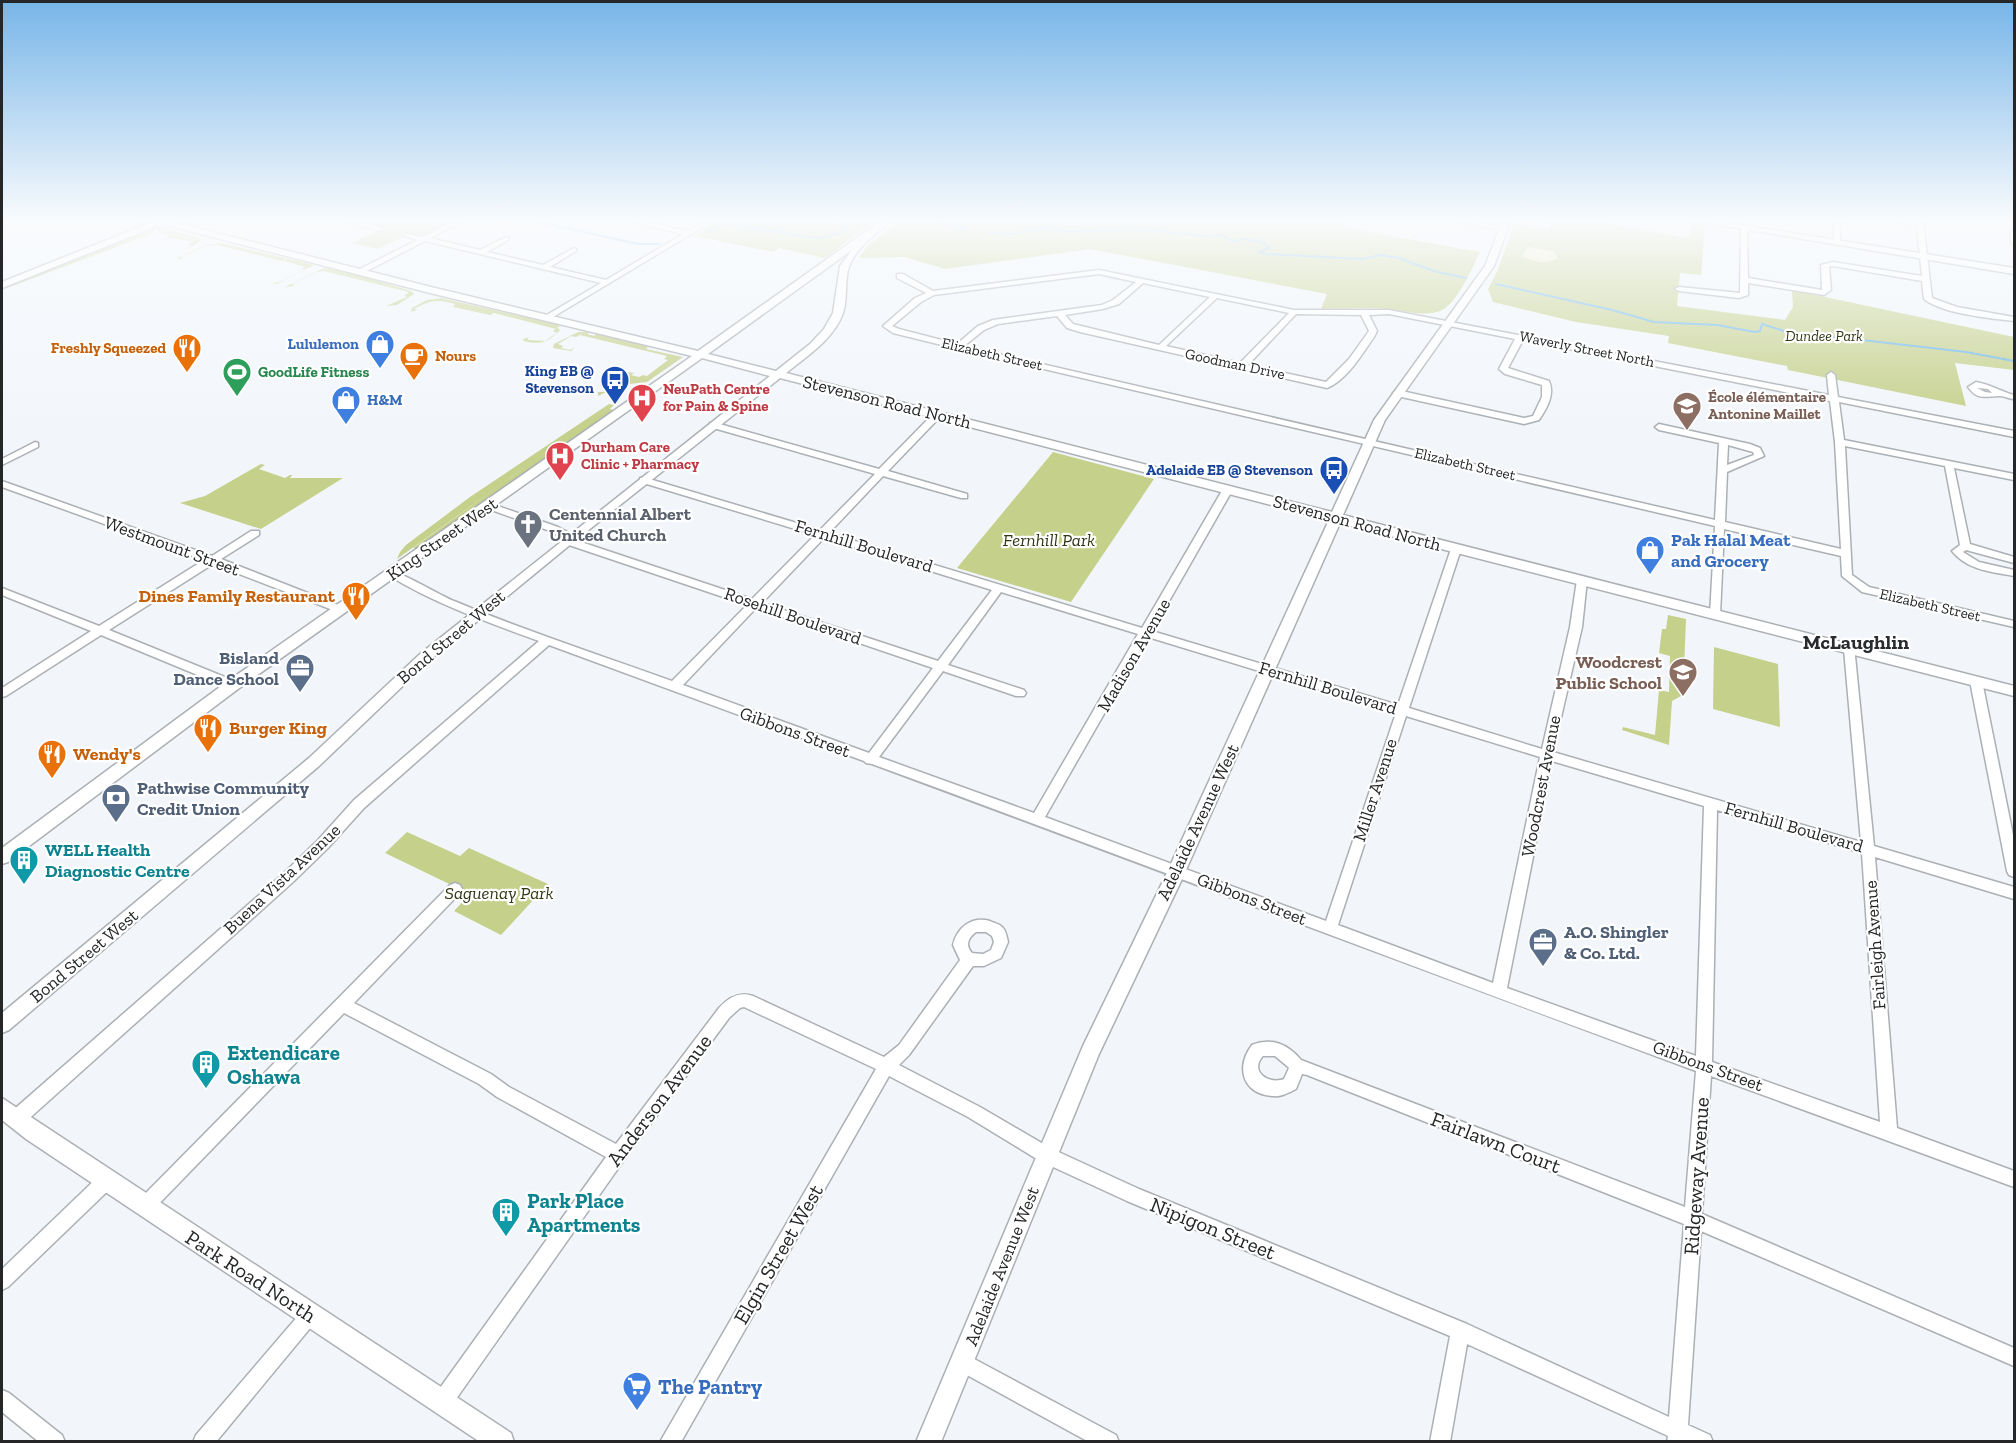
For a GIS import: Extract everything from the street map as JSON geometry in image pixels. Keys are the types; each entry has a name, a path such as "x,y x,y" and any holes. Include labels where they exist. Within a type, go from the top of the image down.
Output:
{"main road":[{"name":"Stevenson Road North","path":"430,289 700,354 2014,691"},
{"name":"King Street West","path":"2,857 233,685 489,506 790,289"},
{"name":"Bond Street West","path":"2,1024 314,762 396,683 478,614 643,480 814,346 828,330 838,312 837,289"},
{"name":"Adelaide Avenue West","path":"928,1442 1090,1052 1177,870 1370,441 1397,393 1472,289"},
{"name":"Park Road North","path":"9,1113 33,1132 502,1442"}],"street":[{"path":"548,318 594,289"},
{"path":"925,289 932,293"},
{"name":"Waverly Street North","path":"890,329 887,326 895,318 932,293 961,289"},
{"path":"958,347 981,328 996,322 1102,307 1116,302 1132,289"},
{"name":"Waverly Street North","path":"1188,289 1294,312 1364,314 1389,312 1448,322 2014,434"},
{"path":"1682,289 1741,296 1744,295 1744,289"},
{"path":"1806,289 1824,292 1827,289"},
{"path":"1927,289 1928,299 1933,303 2014,320"},
{"path":"1160,348 1216,295"},
{"path":"1242,366 1294,312"},
{"name":"Goodman Drive","path":"1059,313 1070,326 1327,385 1335,380 1373,331 1364,314"},
{"name":"Elizabeth Street","path":"890,329 958,347 1370,441 1847,554 1847,576 1866,590 2014,624"},
{"path":"1397,393 1524,421 1536,418 1543,408 1548,388 1546,383 1503,369 1521,336"},
{"path":"1831,375 1840,442 1847,554"},
{"path":"1998,393 2014,397"},
{"path":"674,687 937,415"},
{"path":"713,425 964,496"},
{"path":"1659,427 1757,450 1759,456 1722,471"},
{"path":"1715,615 1724,441"},
{"path":"1840,442 2014,477"},
{"path":"2,462 35,445"},
{"path":"1949,464 1965,546"},
{"name":"Fernhill Boulevard","path":"643,480 1401,711 2014,893"},
{"name":"Westmount Street","path":"2,484 213,560 342,610"},
{"name":"Madison Avenue","path":"1037,819 1147,633 1228,489"},
{"name":"Rosehill Boulevard","path":"489,506 554,529 569,540 1020,693"},
{"path":"2,693 255,533"},
{"path":"2014,560 1965,546 1957,551 1961,557 1974,564 2014,573"},
{"name":"Miller Avenue","path":"1330,929 1456,549"},
{"name":"Gibbons Street","path":"392,573 405,582 478,614 547,640 870,760 1177,870 1499,992 2014,1179"},
{"name":"Woodcrest Avenue","path":"1499,992 1566,664 1576,627 1582,580"},
{"path":"870,760 943,667 999,588"},
{"path":"2,591 233,685"},
{"name":"Buena Vista Avenue","path":"9,1113 288,878 359,804 547,640"},
{"name":"Fairleigh Avenue","path":"1850,649 1890,1133"},
{"path":"1976,681 2014,871"},
{"name":"Ridgeway Avenue","path":"1677,1436 1704,1065 1711,803"},
{"path":"146,1206 455,889"},
{"name":"Elgin Street West","path":"670,1442 886,1066 904,1050 969,958"},
{"name":"Nipigon Street","path":"732,1004 740,1000 748,1001 886,1066 974,1112 1046,1155 1133,1195 1460,1331 1677,1436 1703,1442"},
{"path":"342,1004 484,1078 504,1092 618,1154"},
{"name":"Anderson Avenue","path":"441,1402 618,1154 732,1004"},
{"name":"Fairlawn Court","path":"1297,1065 1694,1219 2014,1357"},
{"path":"2,1281 107,1180"},
{"path":"203,1442 310,1315"},
{"path":"1440,1442 1460,1331"},
{"path":"963,1362 1109,1442"},
{"path":"2,1400 55,1442"}],"green space":[{"path":"398,289 405,289 414,294 397,305 386,306 407,297 404,296 409,292"},
{"path":"1302,289 1461,289 1448,306 1429,313 1379,308 1321,309 1327,294"},
{"name":"Dundee Park","path":"1488,289 1679,289 1677,306 1785,320 1793,307 1792,290 2014,337 2014,370 1955,363 1966,406 1788,370 1787,366 1668,343 1669,336 1576,322 1493,302"},
{"path":"441,298 561,327 557,327 560,330 557,333 553,331 556,329 494,313 490,315 453,307 455,304 444,301 430,302 411,312 412,308 427,300"},
{"path":"578,332 590,332 587,334 594,336 597,333 643,345 648,347 646,349 683,357 647,382 620,385 606,392 630,375 627,372 639,377 647,376 668,360 664,359 667,356 580,335 571,336 558,344 563,346 561,348 570,350 574,348 571,351 553,348 554,344"},
{"path":"529,337 527,340 545,341 533,343 522,340"},
{"path":"609,404 614,405 610,409 614,410 416,549 413,548 535,460 397,559 406,545 470,497"},
{"name":"Fernhill Park","path":"1053,452 1154,479 1071,602 957,568"},
{"path":"261,464 265,465 259,469 285,478 292,475 290,478 343,478 261,529 180,503 205,496"},
{"path":"1668,615 1686,619 1683,695 1672,701 1669,745 1622,730 1623,727 1655,735 1659,690 1669,692 1670,656 1659,653 1662,629 1666,629"},
{"path":"1714,647 1778,664 1780,727 1713,709"},
{"name":"Saguenay Park","path":"407,832 460,856 469,848 548,884 501,935 454,911 470,894 385,853"}],"waterway":[{"path":"1520,289 1654,322 1717,325 1755,332 1760,331 1762,324 1784,331 1966,352 2014,361"}],"place":[{"name":"Lululemon","path":"380,370"},
{"name":"Freshly Squeezed","path":"187,374"},
{"name":"Nours","path":"414,382"},
{"name":"GoodLife Fitness","path":"237,398"},
{"name":"King EB @ Stevenson","path":"615,406"},
{"name":"NeuPath Centre for Pain & Spine","path":"642,424"},
{"name":"H&M","path":"346,426"},
{"name":"École élémentaire Antonine Maillet","path":"1687,432"},
{"name":"Durham Care Clinic + Pharmacy","path":"560,482"},
{"name":"Adelaide EB @ Stevenson","path":"1334,496"},
{"name":"Centennial Albert United Church","path":"528,550"},
{"name":"Pak Halal Meat and Grocery","path":"1650,576"},
{"name":"Dines Family Restaurant","path":"356,622"},
{"name":"Bisland Dance School","path":"300,694"},
{"name":"Woodcrest Public School","path":"1683,698"},
{"name":"Burger King","path":"208,754"},
{"name":"Wendy's","path":"52,780"},
{"name":"Pathwise Community Credit Union","path":"116,824"},
{"name":"WELL Health Diagnostic Centre","path":"24,886"},
{"name":"A.O. Shingler & Co. Ltd.","path":"1543,968"},
{"name":"Extendicare Oshawa","path":"206,1090"},
{"name":"Park Place Apartments","path":"506,1238"},
{"name":"The Pantry","path":"637,1412"}],"district":[{"name":"McLaughlin","path":"1856,642"}]}
